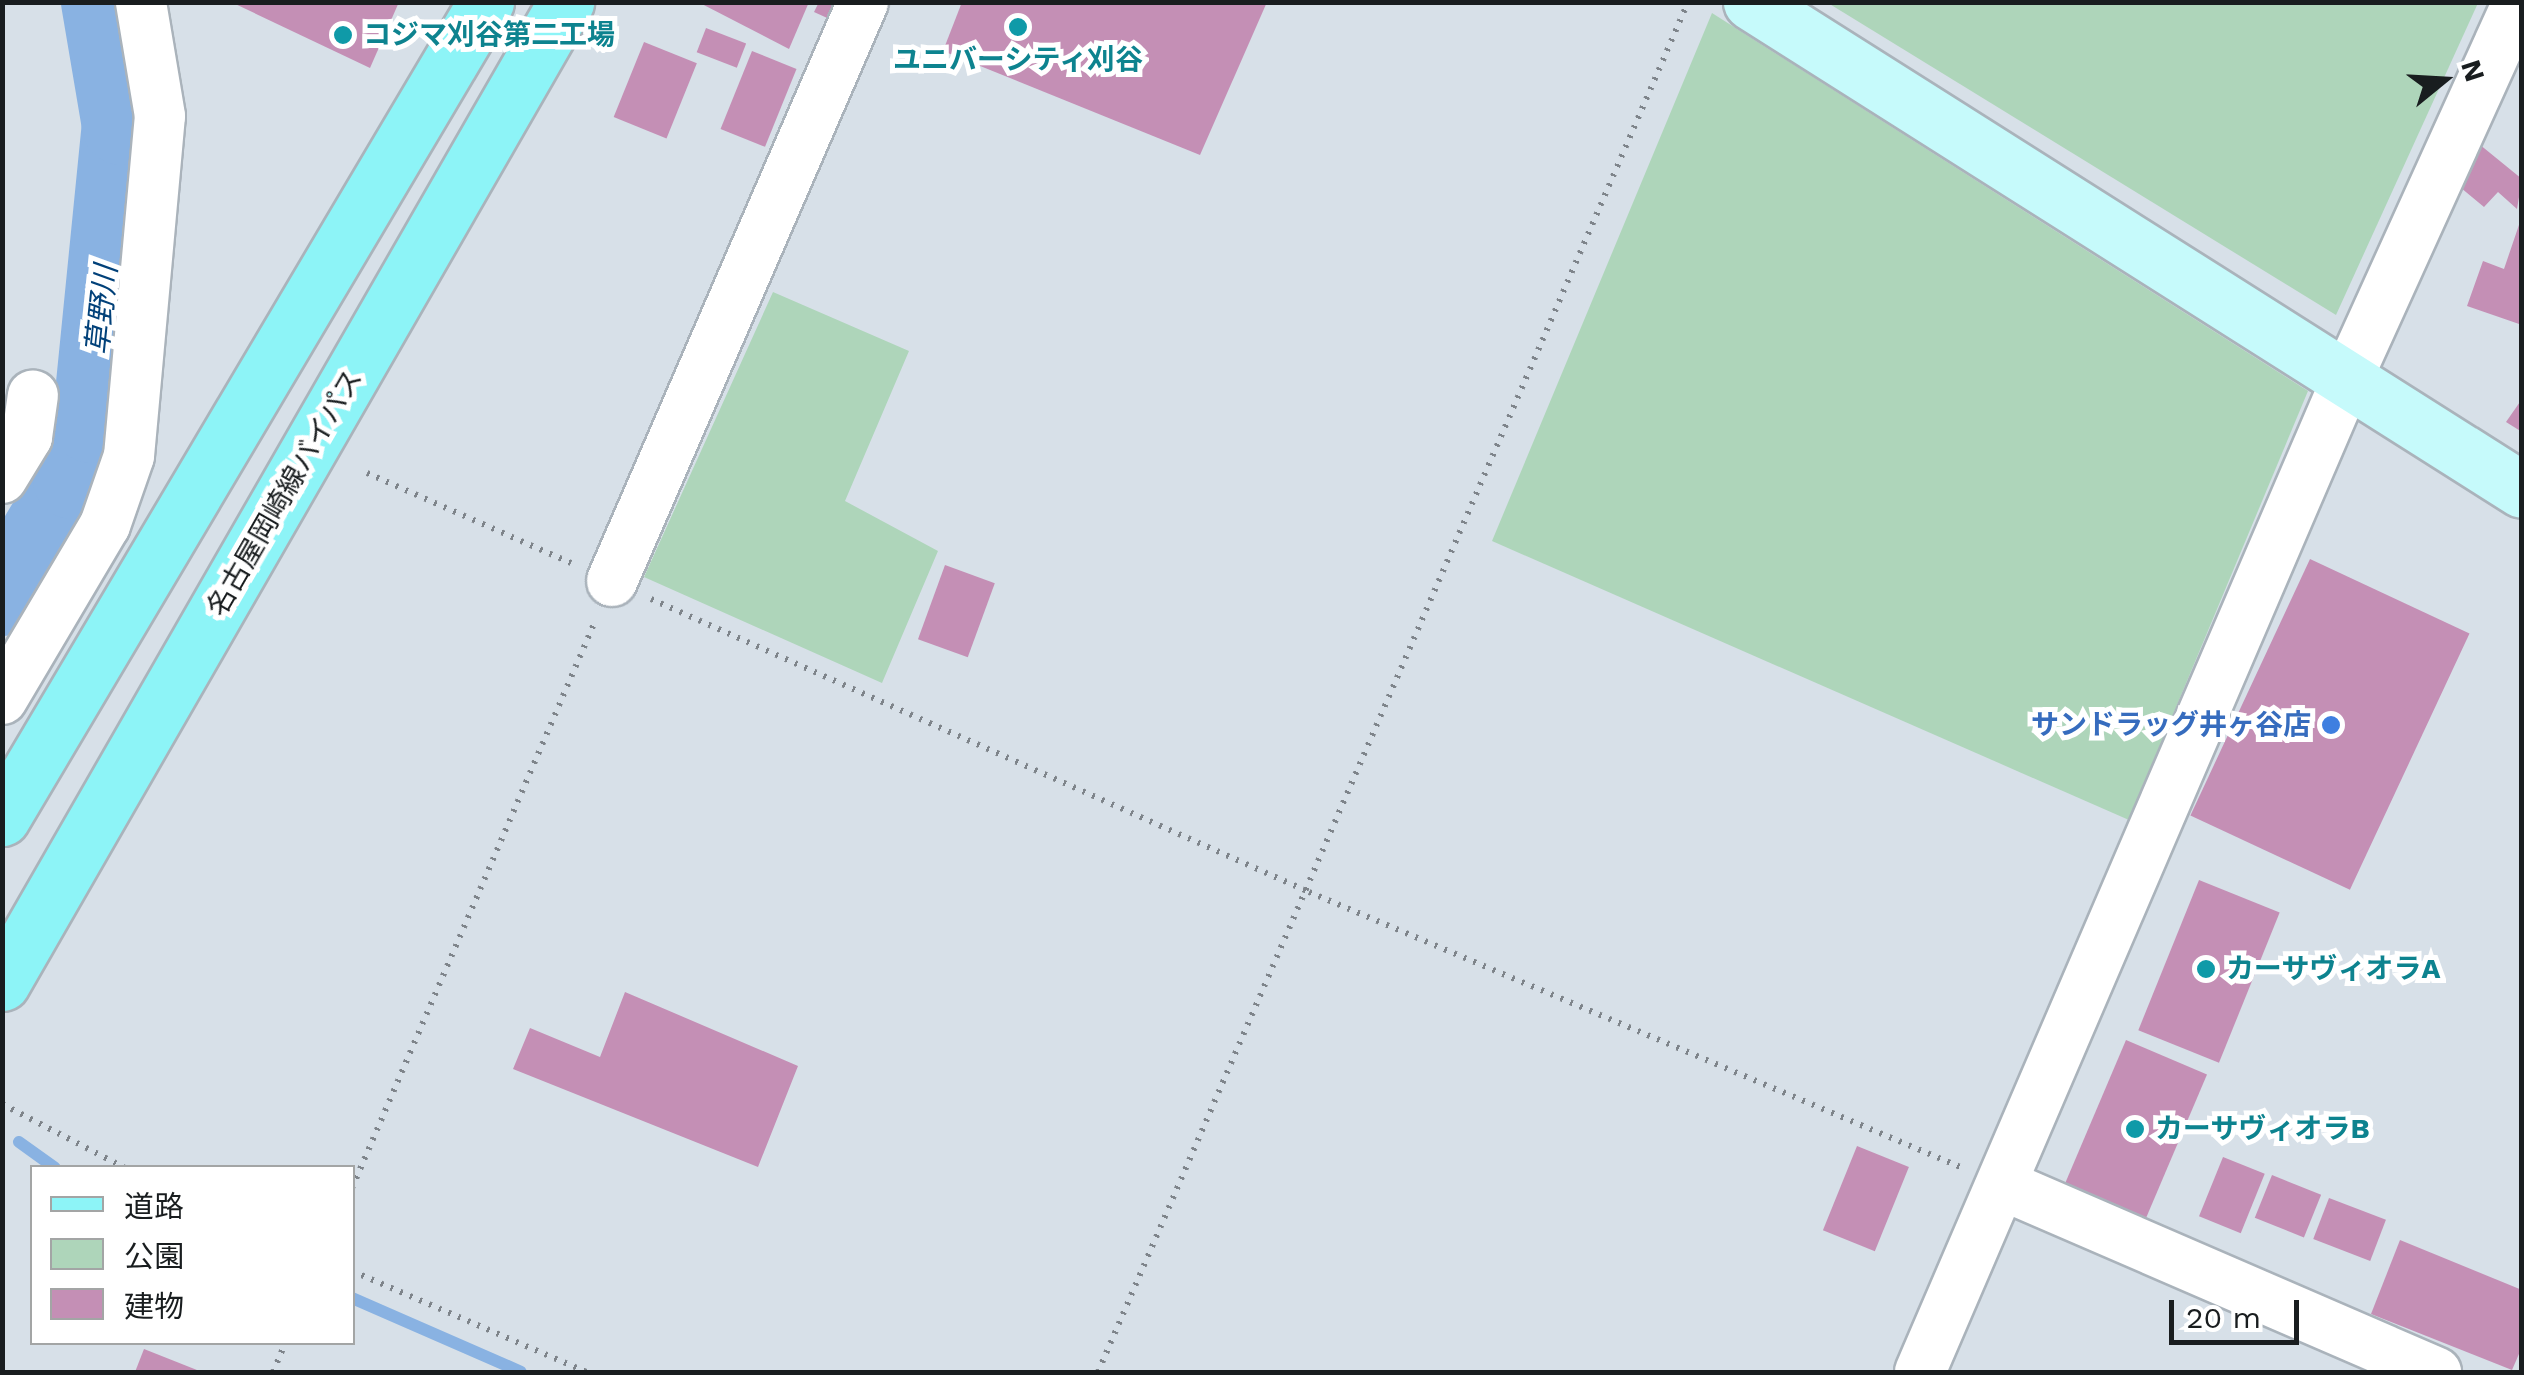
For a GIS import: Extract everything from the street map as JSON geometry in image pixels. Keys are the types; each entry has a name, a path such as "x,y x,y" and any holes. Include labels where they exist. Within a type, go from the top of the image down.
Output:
{"main road":[{"path":"2,818 486,2"},
{"name":"名古屋岡崎線バイパス","path":"2,983 566,2"}],"street":[{"path":"2,699 105,526 129,456 160,116 142,2"},
{"path":"612,582 863,2"},
{"path":"1752,2 2522,490"},
{"path":"1920,1372 2347,379 2518,2"},
{"path":"2,478 27,437 33,395"},
{"path":"2003,1185 2436,1372"}],"path":[{"path":"1098,1372 1309,892 1688,2"},
{"path":"367,474 1309,892 2003,1185"},
{"path":"355,1181 612,582"},
{"path":"2,1104 119,1165"},
{"path":"355,1272 587,1372"},
{"path":"272,1372 285,1345"}],"green space":[{"path":"2477,2 2478,3 2336,315 1828,3"},
{"path":"1712,13 2308,391 2129,820 1492,541"},
{"path":"773,292 909,351 845,501 938,551 882,683 644,577"}],"building":[{"name":"コジマ刈谷第二工場","path":"231,2 399,2 370,68"},
{"path":"698,2 809,2 789,49"},
{"path":"819,2 843,2 847,27 814,12"},
{"path":"962,2 1267,2 1200,155 943,51"},
{"path":"706,28 746,43 737,68 697,52"},
{"path":"644,42 697,63 667,138 614,117"},
{"path":"752,51 797,69 765,147 721,129"},
{"path":"2479,144 2522,179 2517,209 2498,192 2484,207 2449,178"},
{"path":"2521,219 2522,325 2467,306 2483,261 2504,269"},
{"path":"2522,399 2522,432 2506,422"},
{"name":"サンドラッグ井ヶ谷店","path":"2310,559 2470,633 2350,890 2190,815"},
{"path":"945,565 995,583 968,657 918,639"},
{"name":"カーサヴィオラA","path":"2199,880 2280,913 2219,1063 2138,1030"},
{"path":"625,992 798,1066 758,1167 513,1069 530,1028 600,1057"},
{"name":"カーサヴィオラB","path":"2126,1040 2207,1074 2146,1218 2065,1184"},
{"path":"1857,1146 1909,1167 1875,1251 1823,1230"},
{"path":"2223,1157 2265,1174 2241,1233 2199,1216"},
{"path":"2272,1175 2321,1195 2304,1238 2255,1218"},
{"path":"2329,1198 2386,1220 2370,1261 2313,1239"},
{"path":"2400,1240 2522,1290 2522,1347 2512,1370 2371,1314"},
{"path":"144,1349 202,1372 135,1372"}],"waterway":[{"name":"草野川","path":"2,597 72,480 91,424 121,126 100,2"},
{"path":"19,1142 51,1165"},
{"path":"355,1299 521,1372"}],"place":[{"name":"ユニバーシティ刈谷","path":"1018,27"},
{"name":"コジマ刈谷第二工場","path":"343,35"},
{"name":"サンドラッグ井ヶ谷店","path":"2331,725"},
{"name":"カーサヴィオラA","path":"2206,969"},
{"name":"カーサヴィオラB","path":"2135,1129"}]}
